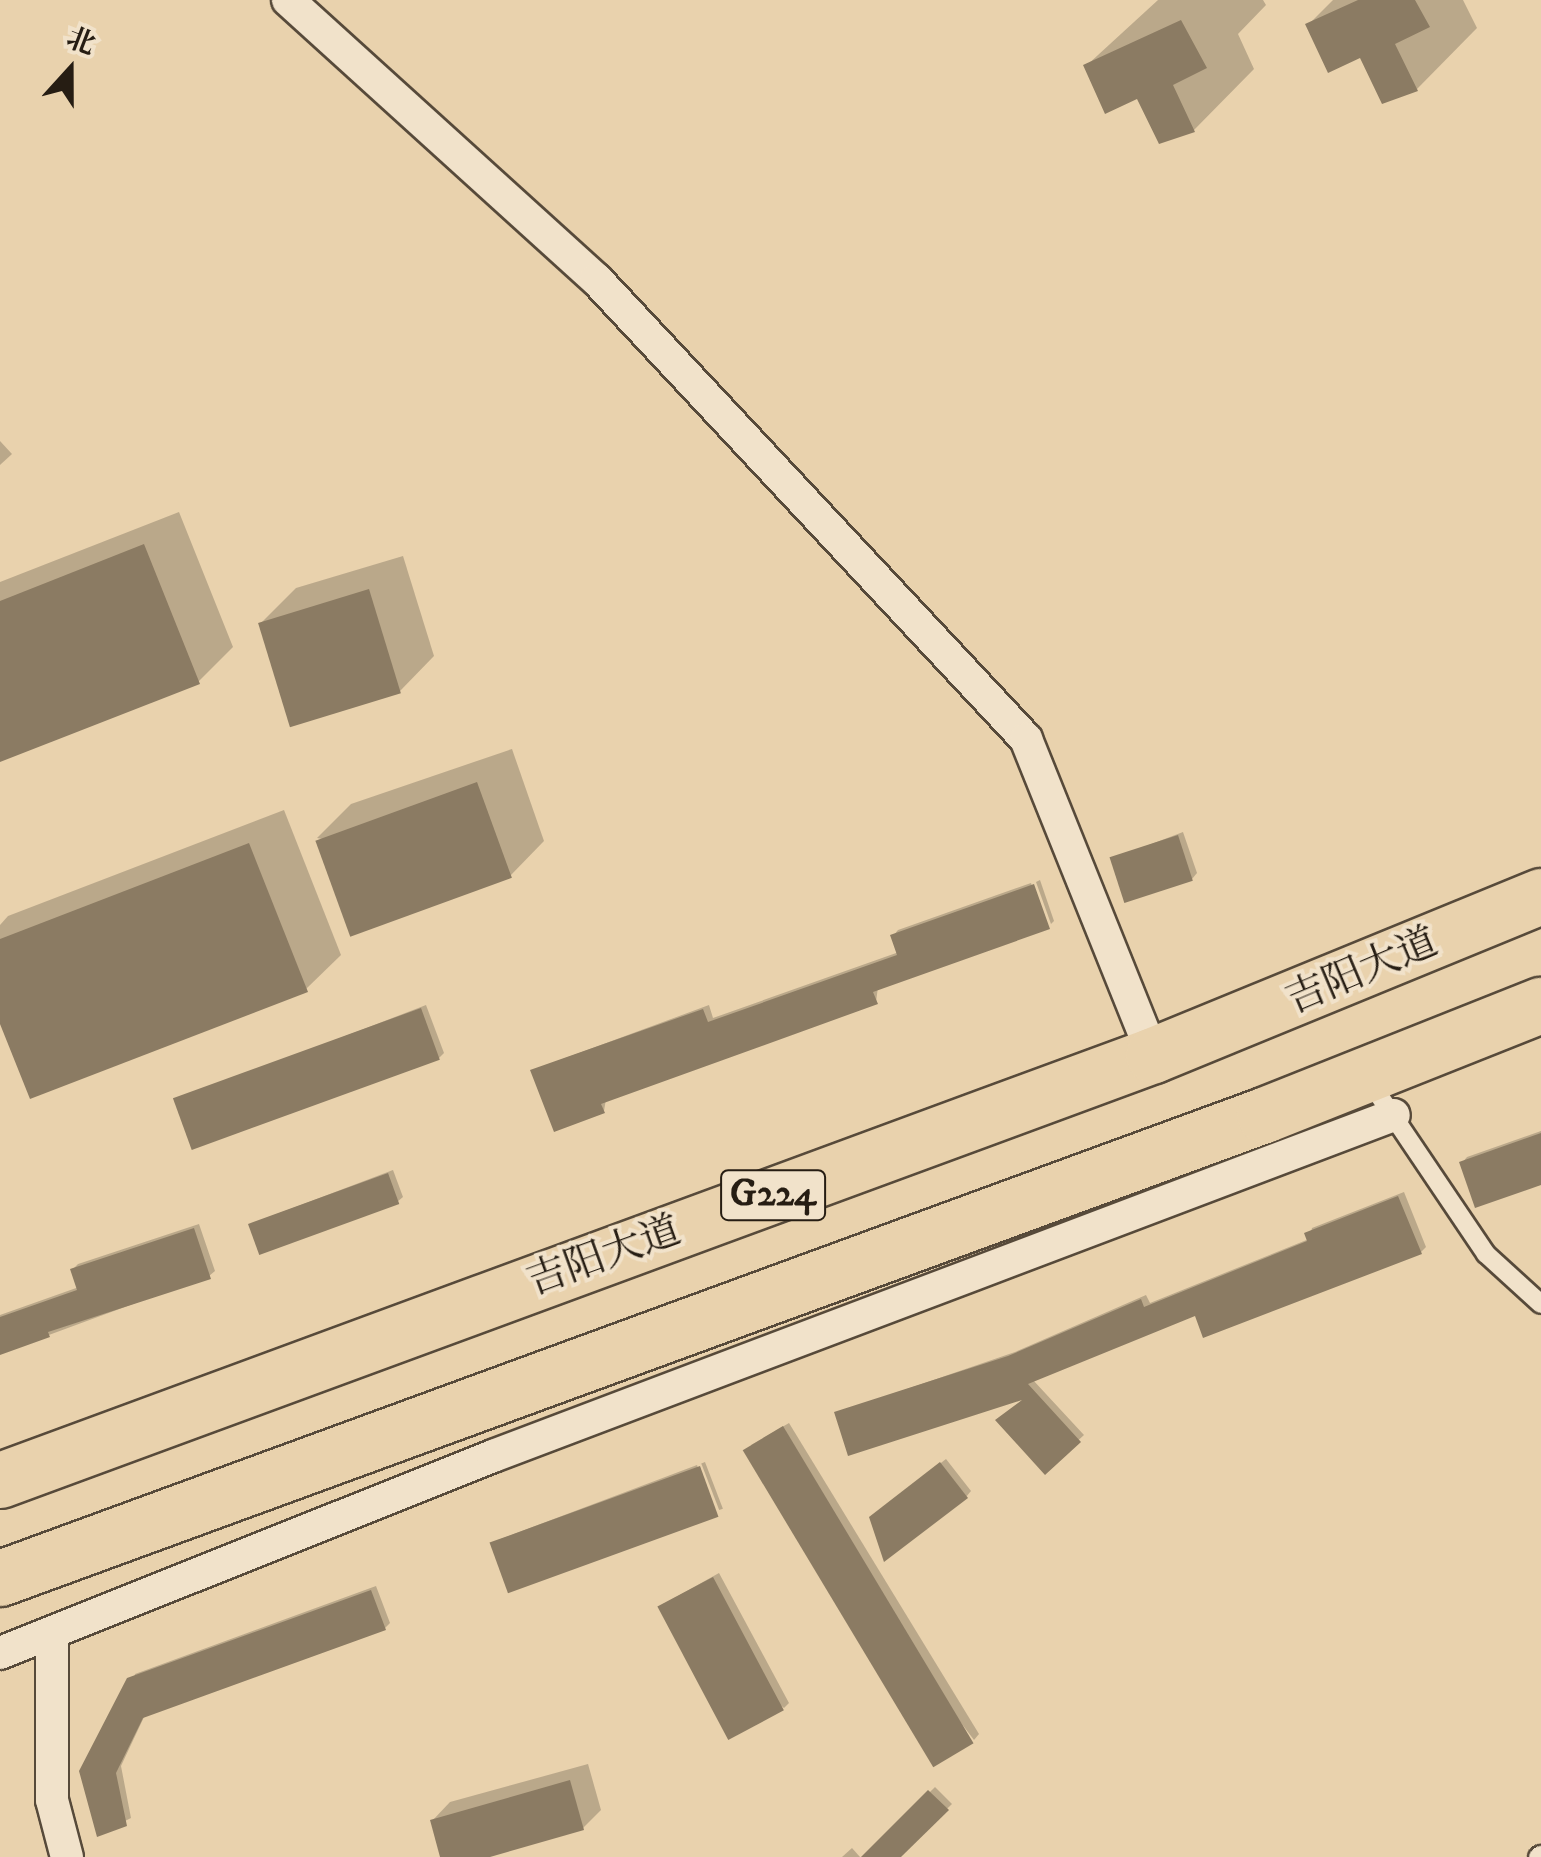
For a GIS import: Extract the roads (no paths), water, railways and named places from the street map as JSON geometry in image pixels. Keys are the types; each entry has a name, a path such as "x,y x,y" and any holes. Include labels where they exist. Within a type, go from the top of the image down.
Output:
{"highway":[{"name":"吉阳大道","path":"0,1480 1153,1055 1541,896"},
{"name":"G224","path":"0,1578 1380,1095 1541,1005"}],"street":[{"path":"288,0 596,279 1026,739 1153,1055"},
{"path":"0,1653 1380,1095"},
{"path":"52,1632 52,1800 67,1857"}],"lane":[{"path":"1380,1095 1486,1254 1541,1304"}]}
